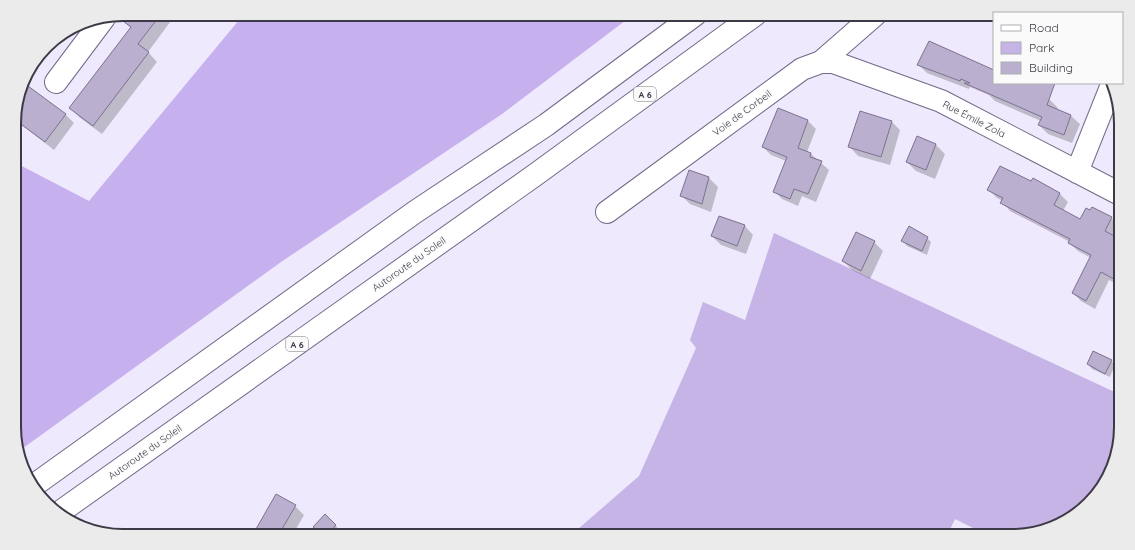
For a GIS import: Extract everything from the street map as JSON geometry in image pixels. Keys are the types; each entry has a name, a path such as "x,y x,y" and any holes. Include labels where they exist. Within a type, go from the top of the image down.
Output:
{"main road":[{"path":"38,483 415,212 546,125 687,21"},
{"name":"Autoroute du Soleil","path":"63,510 535,175 746,21"},
{"name":"Voie de Corbeil","path":"607,212 802,69 821,62 868,21"},
{"path":"56,82 100,23"},
{"name":"Rue Émile Zola","path":"821,62 833,62 941,101 1114,191"},
{"path":"1077,172 1109,92"}],"green space":[{"path":"774,233 1114,392 1113,441 1109,460 1097,484 1079,504 1069,512 1045,524 1019,529 975,529 955,519 950,529 578,529 639,476 696,348 690,340 703,302 745,320"}],"shaded area":[{"path":"238,21 625,21 502,114 281,262 23,448 21,427 21,166 89,201"}],"building":[{"path":"123,21 156,21 138,44 149,52 93,126 69,108 131,27"},
{"path":"929,41 993,70 993,84 1055,84 1047,105 1071,115 1064,135 1038,125 1042,117 964,83 970,83 961,79 960,81 917,65"},
{"path":"28,86 66,114 45,142 21,124 24,96"},
{"path":"778,108 808,120 798,148 811,153 810,157 822,161 808,194 794,189 790,199 773,192 787,157 762,147"},
{"path":"860,111 892,121 881,157 848,147"},
{"path":"917,136 936,144 926,170 906,162"},
{"path":"1000,166 1031,181 1033,178 1060,193 1054,205 1080,219 1086,208 1090,210 1092,207 1112,217 1105,231 1114,236 1114,279 1101,272 1086,301 1072,293 1091,255 1068,243 1070,239 1000,203 1003,198 987,190"},
{"path":"689,170 709,177 702,204 680,196"},
{"path":"719,216 745,225 737,246 711,236"},
{"path":"909,226 928,237 922,251 901,241"},
{"path":"856,232 875,241 861,271 842,261"},
{"path":"1093,351 1112,360 1105,374 1087,364"},
{"path":"276,494 296,505 282,529 256,529"},
{"path":"325,514 336,525 333,529 315,529 313,527"}]}
